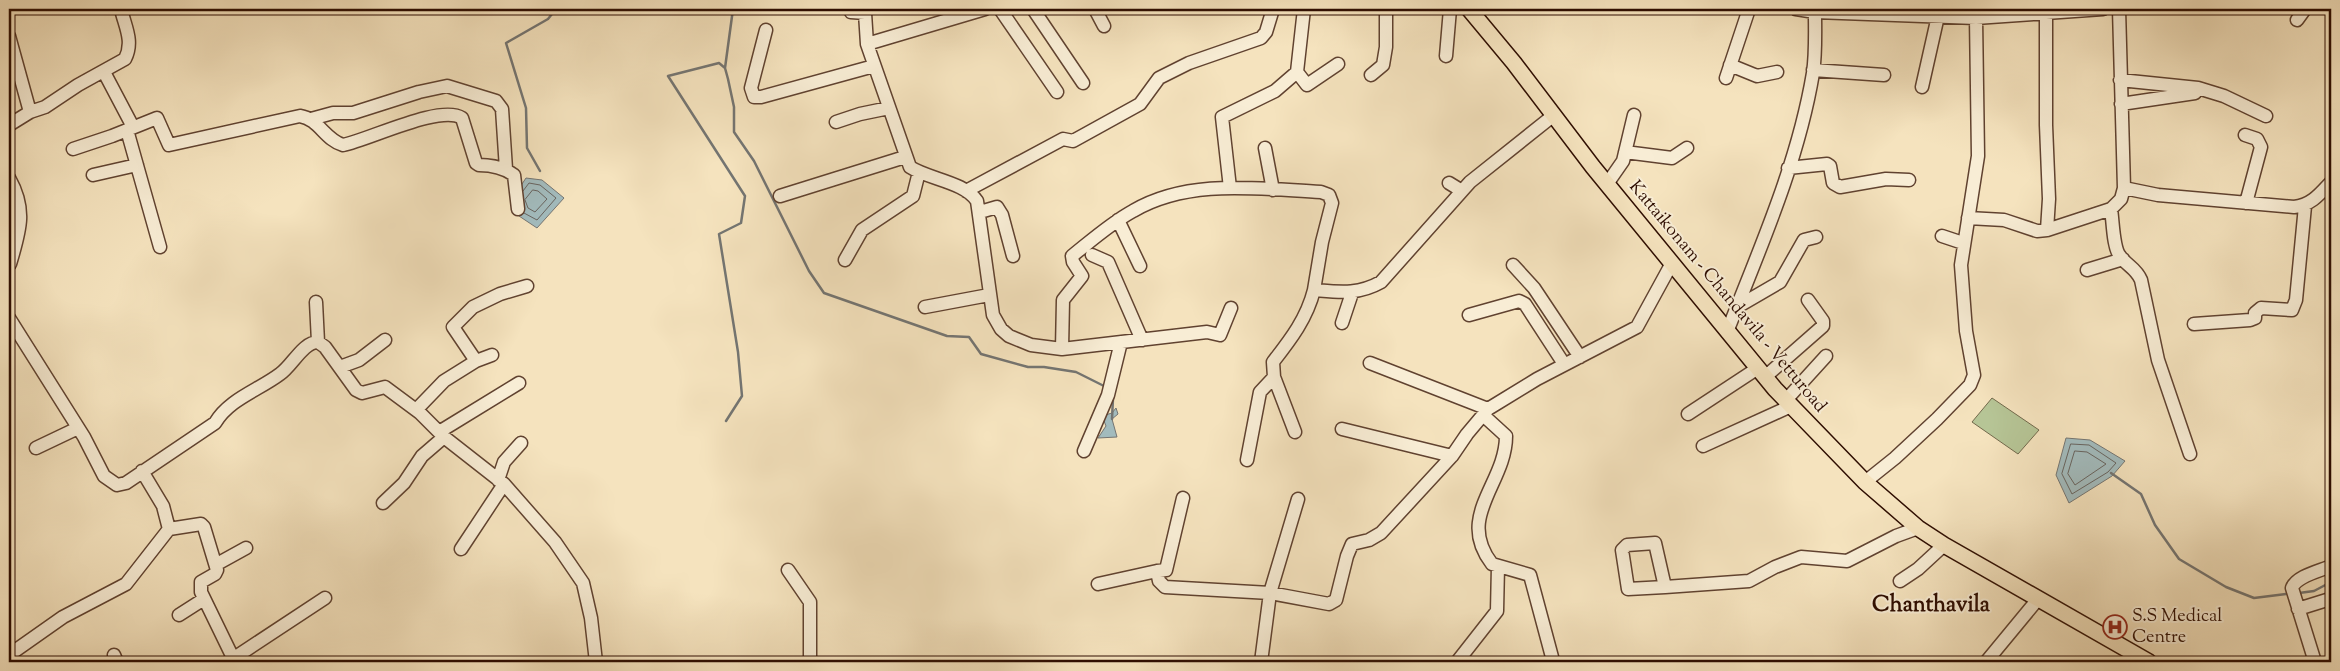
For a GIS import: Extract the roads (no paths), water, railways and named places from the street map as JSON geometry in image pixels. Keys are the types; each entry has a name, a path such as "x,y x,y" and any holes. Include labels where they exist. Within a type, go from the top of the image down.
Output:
{"main road":[{"name":"Kattaikonam - Chandavila - Vetturoad","path":"1472,10 1607,184 1727,332 1788,403 1865,482 1918,528 1944,545 2149,662"}],"street":[{"path":"9,124 30,112 45,107 78,85 125,59 129,52 130,39 121,9"},
{"path":"850,9 850,12 865,13 867,44 905,157 910,166 918,172 972,194 980,212 993,315 1001,329 1010,336 1031,345 1062,349 1207,332 1220,335 1231,308"},
{"path":"867,44 985,9"},
{"path":"1000,9 1057,92"},
{"path":"1033,9 1083,83"},
{"path":"1095,9 1104,26"},
{"path":"966,191 1063,139 1073,141 1140,104 1158,78 1188,62 1261,38 1266,32 1273,9"},
{"path":"1230,188 1222,117 1275,91 1297,72 1304,9"},
{"path":"1371,75 1383,65 1386,47 1386,9"},
{"path":"1446,56 1450,9"},
{"path":"1726,78 1749,9"},
{"path":"1796,9 1815,12 1867,11 1976,18 2103,9"},
{"path":"1968,218 2004,220 2028,229 2047,230 2111,209 2121,199 2124,188 2120,104 2119,9"},
{"path":"2296,20 2305,9"},
{"path":"1727,332 1775,211 1805,112 1813,70 1815,12"},
{"path":"2046,13 2046,125 2049,199 2047,230"},
{"path":"1922,87 1938,16"},
{"path":"1865,482 1895,458 1937,418 1970,385 1974,375 1965,322 1961,265 1978,156 1976,18"},
{"path":"766,30 751,88 754,97 761,97 874,66"},
{"path":"9,36 13,65 30,112"},
{"path":"1297,72 1307,84 1311,84 1338,64"},
{"path":"1730,65 1757,76 1777,72"},
{"path":"1813,70 1884,75"},
{"path":"104,72 130,129 137,165 160,247"},
{"path":"2120,80 2206,91 2224,96 2266,116"},
{"path":"311,119 333,113 353,113 419,92 447,86 496,101 502,109 506,169"},
{"path":"2120,104 2206,91"},
{"path":"836,122 860,114 889,108"},
{"path":"73,149 157,118 169,146 300,116 311,119 336,143 343,145 427,117 458,115 462,118 476,163 506,169 514,175 518,209"},
{"path":"1314,290 1352,293 1368,289 1381,282 1462,190 1501,156 1554,115"},
{"path":"1607,184 1623,161 1634,115"},
{"path":"2245,135 2257,139 2261,147 2246,203"},
{"path":"1265,148 1273,190"},
{"path":"1625,152 1672,158 1687,148"},
{"path":"780,196 905,157"},
{"path":"1788,168 1828,164 1833,183 1840,187 1886,179 1909,180"},
{"path":"93,175 137,165"},
{"path":"845,260 862,230 913,196 918,172"},
{"path":"9,178 21,207 21,223 10,264"},
{"path":"1449,183 1462,190"},
{"path":"2124,188 2158,195 2294,207 2305,206 2331,183"},
{"path":"1082,276 1073,262 1072,256 1107,228 1135,209 1181,192 1230,188 1320,192 1329,195 1332,203 1322,242 1311,304 1301,326 1274,362 1274,377 1295,432"},
{"path":"2194,324 2250,320 2255,318 2255,312 2261,308 2292,310 2296,300 2305,206"},
{"path":"980,212 997,207 1002,215 1013,256"},
{"path":"2111,209 2116,249 2123,259 2138,272 2141,280 2158,360 2190,454"},
{"path":"1118,220 1140,266"},
{"path":"1062,349 1063,300 1082,276 1107,228"},
{"path":"1942,236 1963,243"},
{"path":"1737,307 1780,282 1804,240 1816,237"},
{"path":"1092,255 1108,262 1142,340"},
{"path":"2088,270 2123,259"},
{"path":"1157,571 1159,581 1164,587 1270,593 1329,604 1336,600 1347,556 1352,544 1369,540 1382,533 1452,456 1485,412 1564,364 1637,327 1672,263"},
{"path":"1513,265 1534,288 1580,357"},
{"path":"476,361 453,327 473,307 500,294 527,286"},
{"path":"1342,323 1352,293"},
{"path":"926,307 989,295"},
{"path":"1688,414 1762,372 1823,326 1823,322 1808,300"},
{"path":"1469,315 1519,301 1525,304 1564,364"},
{"path":"316,302 318,342"},
{"path":"9,318 78,428 104,476 117,485 126,483 215,423 220,415 231,405 282,374 309,344 318,342 325,347 356,390 362,393 385,387 416,410 441,434 501,482 555,542 583,583 591,618 596,662"},
{"path":"340,367 359,360 385,340"},
{"path":"1084,452 1108,395 1121,342"},
{"path":"416,410 444,381 476,361 492,354"},
{"path":"1704,446 1788,403 1826,356"},
{"path":"1370,363 1485,412 1506,436 1506,449 1478,519 1478,535 1482,548 1492,564 1530,575 1552,657"},
{"path":"1248,460 1260,392 1274,377"},
{"path":"383,503 404,483 422,456 441,434 519,383"},
{"path":"36,448 78,428"},
{"path":"1342,430 1452,456"},
{"path":"461,549 501,482 504,462 521,443"},
{"path":"142,471 163,506 169,529"},
{"path":"1098,584 1166,570 1183,498"},
{"path":"1261,662 1270,593 1298,499"},
{"path":"9,655 63,617 126,584 169,529 200,524 204,528 217,564 215,574 202,582 200,587 232,661 325,598"},
{"path":"1665,587 1654,537 1627,545 1622,550 1624,577 1628,589 1665,587 1749,582 1775,567 1801,557 1824,561 1847,561 1896,536 1918,528"},
{"path":"1900,582 1918,569 1944,545"},
{"path":"217,564 246,548"},
{"path":"1457,662 1496,610 1498,566"},
{"path":"2315,662 2292,588 2294,584 2331,566"},
{"path":"788,570 810,602 810,662"},
{"path":"179,615 204,599"},
{"path":"1986,662 2038,599"},
{"path":"2298,609 2330,599"}],"water":[{"path":"526,178 542,180 564,198 537,228 519,216 512,199"},
{"path":"1116,408 1118,414 1112,419 1117,437 1098,438 1106,426 1102,416 1112,413"},
{"path":"2066,438 2090,440 2125,461 2112,476 2069,503 2056,475"}],"waterway":[{"path":"540,171 527,148 526,108 506,43 548,19 556,9"},
{"path":"725,68 733,9"},
{"path":"726,421 742,396 738,352 719,234 741,223 745,196 668,76 719,63 725,68 728,79 734,107 734,132 754,161 809,271 824,293 947,336 969,337 981,354 1028,367 1044,367 1076,372 1106,387"},
{"path":"1112,419 1113,398"},
{"path":"2111,473 2141,494 2155,525 2179,559 2226,587 2254,598 2286,594"},
{"path":"2299,593 2314,591 2331,582"}],"place":[{"name":"S.S Medical Centre","path":"2115,627"}],"district":[{"name":"Chanthavila","path":"1931,606"}]}
